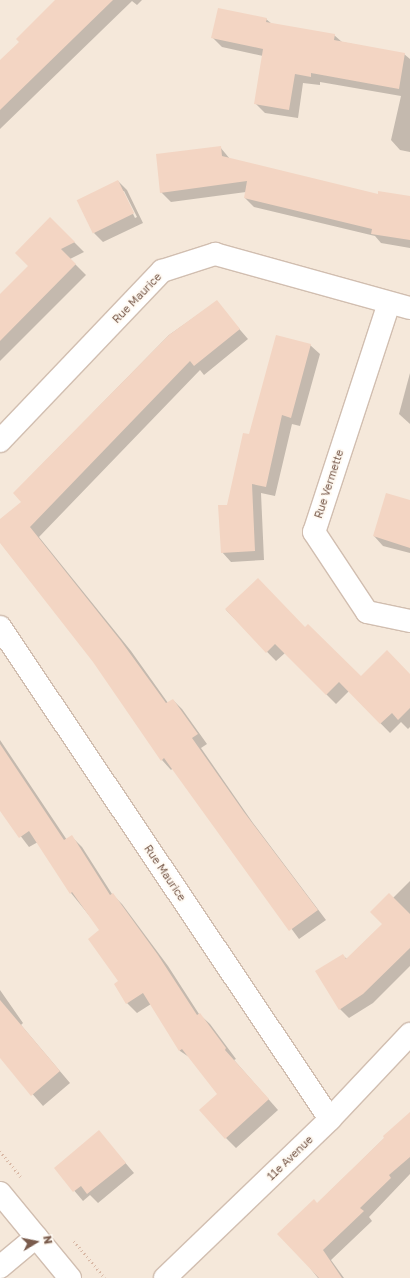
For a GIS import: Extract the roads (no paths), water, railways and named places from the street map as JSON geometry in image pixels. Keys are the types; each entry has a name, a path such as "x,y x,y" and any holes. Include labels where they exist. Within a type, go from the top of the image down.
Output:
{"street":[{"name":"Rue Maurice","path":"0,441 162,271 215,254 410,308"},
{"name":"Rue Vermette","path":"389,302 314,532 367,612 410,621"},
{"name":"Rue Maurice","path":"0,627 330,1119"},
{"name":"11e Avenue","path":"165,1278 330,1119 410,1034"},
{"path":"0,1193 70,1278"},
{"path":"0,1267 36,1237"}]}
